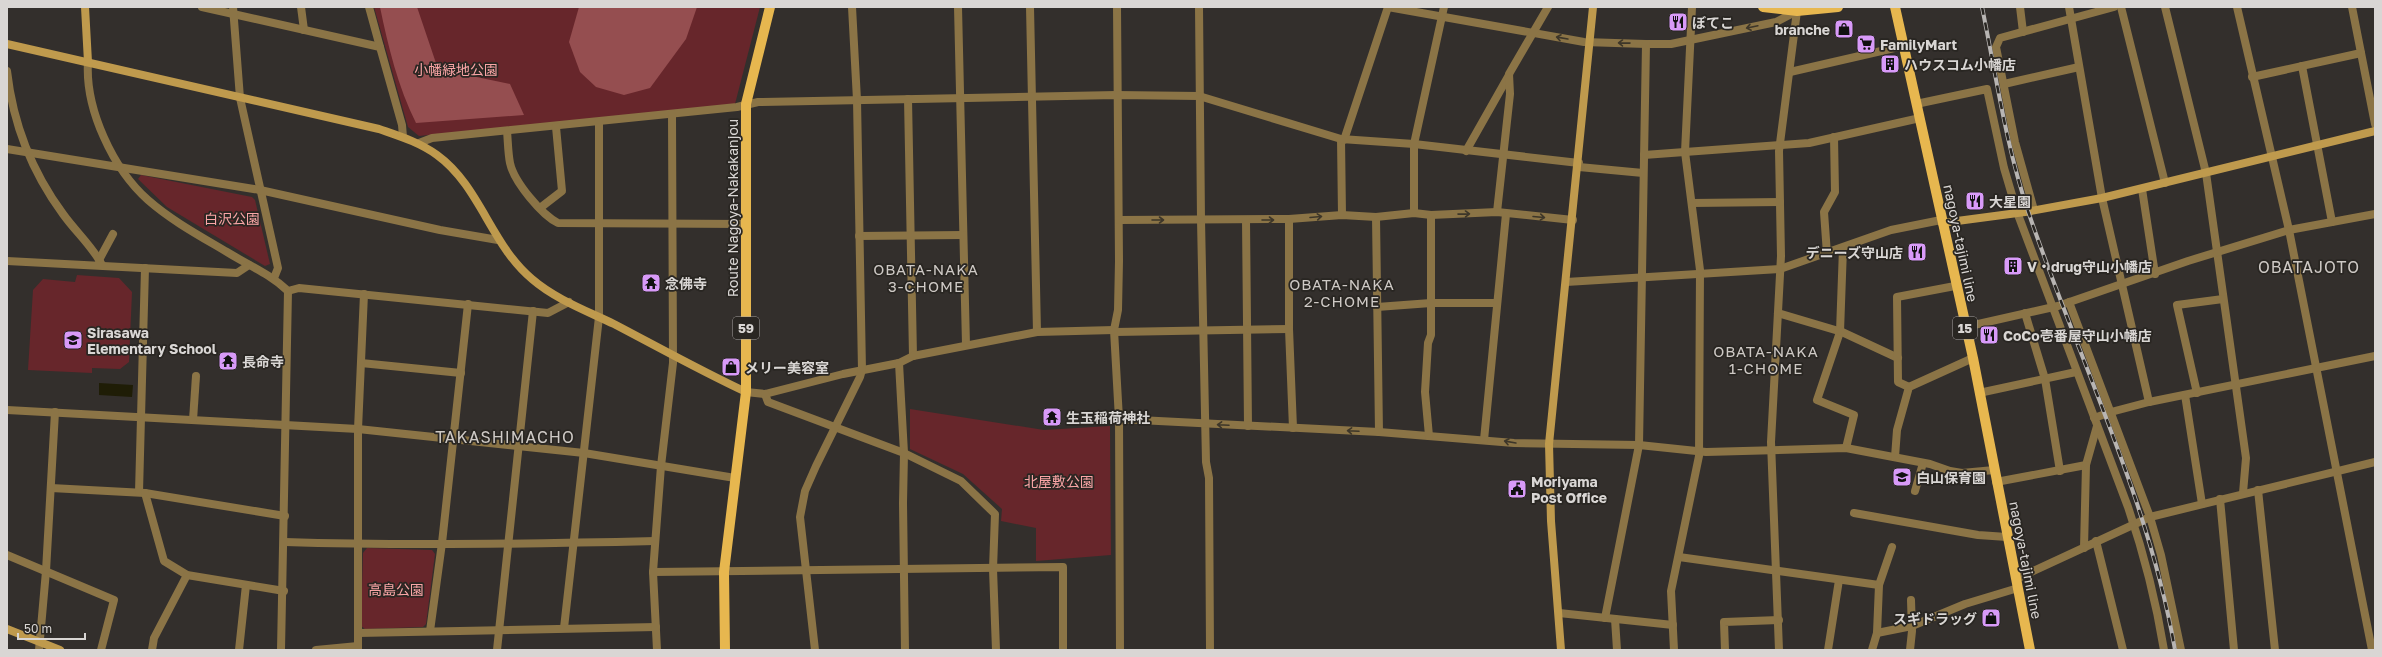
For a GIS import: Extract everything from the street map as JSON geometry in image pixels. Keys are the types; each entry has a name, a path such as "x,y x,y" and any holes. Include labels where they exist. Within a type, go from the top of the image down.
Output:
{"main road":[{"name":"Route Nagoya-Nakakanjou","path":"725,650 724,572 746,392 746,104 770,7"},
{"path":"1763,7 1797,11 1838,7"},
{"name":"nagoya-tajimi line","path":"1895,7 1955,286 1973,358 2030,650"}],"street":[{"path":"86,7 88,62 87,78 94,110 102,134 114,157 147,199 160,210 178,223 274,278 288,291 285,425 285,542 281,650"},
{"path":"202,7 234,11 304,30 380,48"},
{"path":"300,7 304,30"},
{"path":"369,7 402,126 403,137"},
{"path":"815,650 804,572 800,517 805,490 862,370 857,100 852,7"},
{"path":"958,7 966,345"},
{"path":"1030,7 1037,332"},
{"path":"1117,7 1116,95 1119,220 1118,310 1115,331 1119,419 1120,650"},
{"path":"1199,7 1199,96 1206,462 1209,478 1210,650"},
{"path":"1342,215 1343,139 1388,7 1591,42 1646,44 1671,44 1776,22 1797,11"},
{"path":"1414,213 1414,144 1444,7"},
{"path":"1466,151 1548,7"},
{"path":"1561,650 1551,521 1549,444 1579,165 1593,7"},
{"path":"1674,650 1671,591 1696,477 1698,451 1700,275 1685,152 1692,7"},
{"path":"2020,7 2023,32"},
{"path":"2069,7 2102,198 2149,402"},
{"path":"2034,210 2015,142 1996,47 2000,38 2114,7"},
{"path":"2121,7 2164,183"},
{"path":"2165,7 2206,173 2246,458 2243,493"},
{"path":"2237,7 2252,77 2289,230 2372,650"},
{"path":"2352,7 2375,124"},
{"path":"234,11 240,98 278,268 274,278"},
{"path":"1780,650 1771,450 1780,269 1780,146 1797,11"},
{"path":"7,44 379,129 419,143 438,156 466,186 498,240 514,261 533,280 569,302 746,392 765,394 862,370 898,363 913,356 1037,332 1204,332 1289,329"},
{"path":"1605,618 1639,445 1646,44"},
{"path":"1790,72 1903,46"},
{"path":"2252,77 2361,53"},
{"path":"2302,66 2332,222"},
{"path":"2004,84 2079,67"},
{"path":"7,71 18,126 27,152 50,196 100,263"},
{"path":"1497,212 1510,94 1509,74"},
{"path":"1916,104 1987,89 2004,168 2017,212 2134,523 2156,606 2164,650"},
{"path":"419,143 432,138 556,127 672,114 758,102 1032,96 1199,96 1343,139 1414,144 1466,151 1504,154 1644,173"},
{"path":"908,99 913,356"},
{"path":"657,650 653,572 661,466 673,354 672,114"},
{"path":"1644,156 1736,147 1780,146 1834,137 1920,118"},
{"path":"564,628 599,317 599,122"},
{"path":"540,208 562,190 556,127"},
{"path":"507,131 510,164 522,187 549,218 558,223 746,224"},
{"path":"1566,282 1780,269 1827,254 1891,230 2034,210 2102,198 2375,131"},
{"path":"1827,254 1824,212 1835,192 1834,137"},
{"path":"7,149 260,190 440,230 498,240"},
{"path":"2142,189 2155,274"},
{"path":"1692,203 1780,202"},
{"path":"1119,220 1289,220 1342,215 1376,217 1414,213 1431,215 1497,212 1573,220"},
{"path":"1484,440 1506,214"},
{"path":"1965,327 2069,302 2289,230 2375,214"},
{"path":"1429,436 1425,392 1428,343 1431,335 1431,215"},
{"path":"1376,217 1379,432"},
{"path":"1246,220 1248,426"},
{"path":"1289,220 1289,329 1293,428"},
{"path":"100,263 113,234"},
{"path":"859,236 963,235"},
{"path":"1843,248 1840,332 1817,400 1854,415 1846,448"},
{"path":"7,261 100,263 145,268 237,274 249,265"},
{"path":"145,268 141,417 142,492 164,561 187,575 284,591"},
{"path":"1955,286 1897,297 1898,382 1910,387 1973,358"},
{"path":"288,291 299,288 548,313 569,302"},
{"path":"316,650 358,648 360,545 358,429 364,294"},
{"path":"2197,393 2177,305 2223,299"},
{"path":"2069,302 2150,517 2161,555 2181,650"},
{"path":"1377,307 1431,303 1497,303"},
{"path":"430,631 442,543 468,304"},
{"path":"497,650 533,311"},
{"path":"1778,313 1840,332 1898,358"},
{"path":"2025,313 2045,379 2060,471"},
{"path":"2084,548 2086,465 2096,422 2110,412 2149,402 2375,356"},
{"path":"361,363 461,373"},
{"path":"898,363 904,453 903,570 905,650"},
{"path":"1979,393 2076,372"},
{"path":"193,420 196,376"},
{"path":"1895,457 1897,430 1910,387"},
{"path":"765,394 768,402 904,453 960,481 995,514 994,569 996,650"},
{"path":"2185,395 2202,504"},
{"path":"7,410 358,429 584,454 735,478"},
{"path":"40,646 55,412"},
{"path":"1119,419 1379,432 1549,444 1639,445 1698,451 1846,448 1923,463 1962,473 1994,470"},
{"path":"1877,633 1912,626 2017,584 2096,541 2150,517 2243,493 2375,462"},
{"path":"1915,491 1923,463"},
{"path":"1996,482 2086,465"},
{"path":"51,488 142,492 285,516"},
{"path":"2258,490 2275,650"},
{"path":"2220,499 2234,650"},
{"path":"1854,513 1978,535 2007,537"},
{"path":"285,542 360,545 442,543 508,545 655,541"},
{"path":"2096,541 2123,650"},
{"path":"1872,650 1877,633 1880,585 1892,547"},
{"path":"7,555 114,600 101,650"},
{"path":"1679,557 1880,585"},
{"path":"653,572 804,572 1063,567 1063,650"},
{"path":"152,650 154,638 187,575"},
{"path":"1828,650 1839,580"},
{"path":"239,650 246,585"},
{"path":"1910,650 1912,626 1911,600"},
{"path":"1559,613 1673,625"},
{"path":"1615,620 1617,650"},
{"path":"1725,650 1724,622 1779,620"},
{"path":"358,633 656,627"},
{"path":"7,629 40,646 60,650"}],"green space":[{"name":"小幡緑地公園","path":"374,7 760,7 735,104 419,136 408,127"},
{"name":"白沢公園","path":"141,175 252,197 255,200 270,264 265,266 167,207 138,179"},
{"path":"77,275 119,278 132,292 129,362 120,369 92,368 92,373 28,370 33,290 43,279 75,282"},
{"name":"北屋敷公園","path":"910,409 1044,430 1110,426 1111,555 1036,561 1036,528 1001,521 1002,509 963,474 910,449"},
{"name":"高島公園","path":"367,548 432,550 435,554 426,624 423,627 365,629 361,626 363,553"}],"shaded area":[{"path":"380,7 417,7 438,69 510,84 524,115 416,123 394,66"},
{"path":"579,7 697,7 686,39 650,88 624,95 596,87 580,72 569,42"},
{"path":"99,383 133,385 132,397 99,395"}],"railway":[{"path":"1982,7 2007,136 2020,186 2047,265 2130,483 2148,538 2163,594 2175,650"}],"place":[{"name":"ぼてこ","path":"1678,22"},
{"name":"branche","path":"1844,29"},
{"name":"FamilyMart","path":"1866,44"},
{"name":"ハウスコム小幡店","path":"1890,64"},
{"name":"大星園","path":"1975,201"},
{"name":"デニーズ守山店","path":"1917,252"},
{"name":"V・drug守山小幡店","path":"2013,266"},
{"name":"念佛寺","path":"651,283"},
{"name":"CoCo壱番屋守山小幡店","path":"1989,335"},
{"name":"Sirasawa Elementary School","path":"73,340"},
{"name":"長命寺","path":"228,361"},
{"name":"メリー美容室","path":"731,367"},
{"name":"生玉稲荷神社","path":"1052,417"},
{"name":"白山保育園","path":"1902,477"},
{"name":"Moriyama Post Office","path":"1517,489"},
{"name":"スギドラッグ","path":"1991,618"}],"district":[{"name":"OBATAJOTO","path":"2309,267"},
{"name":"OBATA-NAKA 3-CHOME","path":"926,278"},
{"name":"OBATA-NAKA 2-CHOME","path":"1342,292"},
{"name":"OBATA-NAKA 1-CHOME","path":"1766,360"},
{"name":"TAKASHIMACHO","path":"505,437"}]}
